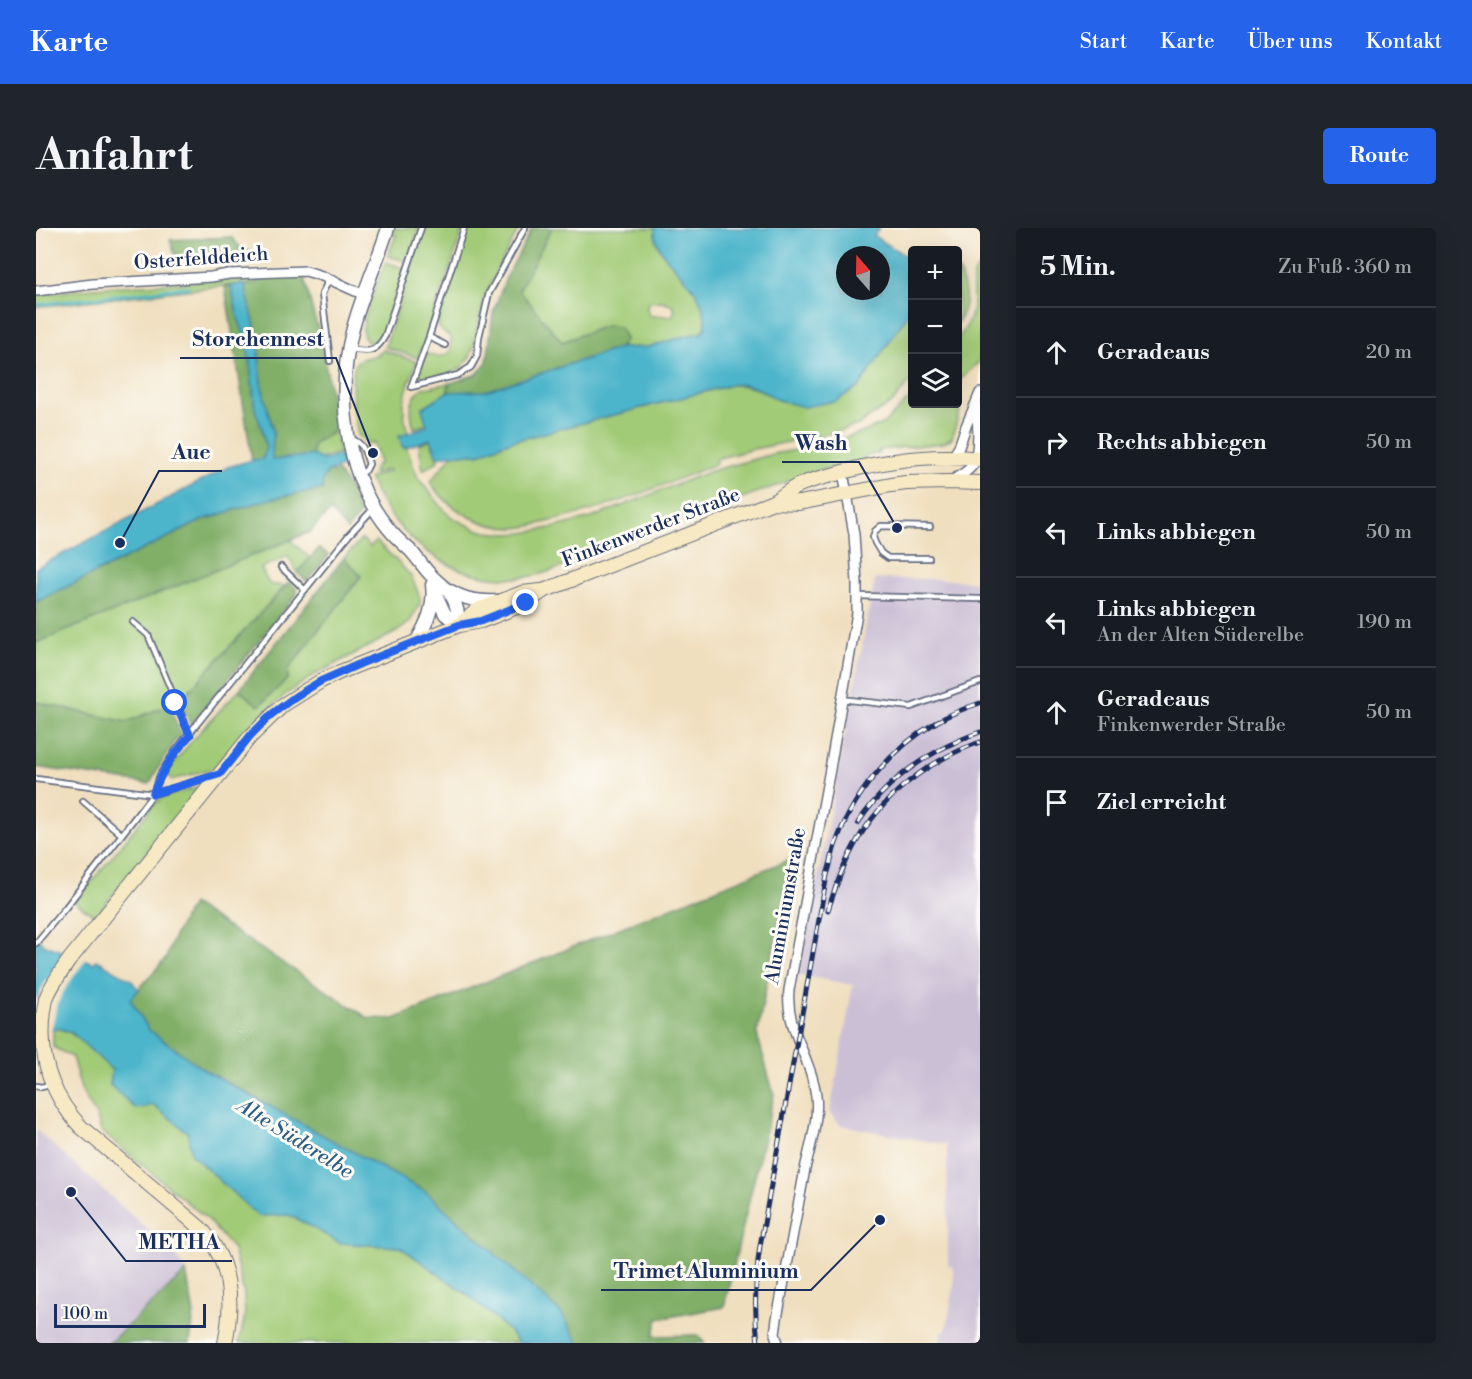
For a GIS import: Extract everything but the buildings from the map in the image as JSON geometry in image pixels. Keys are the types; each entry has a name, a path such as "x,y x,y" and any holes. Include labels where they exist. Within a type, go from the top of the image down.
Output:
{"main road":[{"name":"Finkenwerder Straße","path":"459,625 481,621 526,603 543,591 774,502 797,486 815,479 892,461 950,457 978,459"},
{"name":"Finkenwerder Straße","path":"774,502 800,503 891,485 980,483"},
{"name":"Finkenwerder Straße","path":"459,625 478,610 500,601 522,593 543,591"},
{"path":"225,1343 230,1314 228,1284 223,1262 206,1233 81,1127 43,1086 44,1071 40,1052 39,1023 46,999 64,968 104,916 262,724 283,705 321,681 459,625"}],"street":[{"path":"388,228 352,332 345,393 349,439 359,476 375,508 388,528 412,553 431,580 445,614 459,625"},
{"name":"Osterfelddeich","path":"36,291 93,284 306,271 364,295"},
{"path":"950,457 959,447 980,393"},
{"path":"948,482 966,472 978,459 979,431 976,404"},
{"name":"Aluminiumstraße","path":"778,1343 775,1334 777,1319 816,1114 816,1097 789,1015 788,996 857,613 854,534 843,472"},
{"path":"431,580 469,600 500,601"},
{"path":"416,642 432,609 434,595 431,580"},
{"path":"448,590 457,608 459,625"}],"lane":[{"path":"349,349 371,350 379,347 385,336 422,228"},
{"path":"464,228 411,387 458,375 471,367 477,356 489,293 525,228"},
{"path":"329,279 322,294 330,362"},
{"path":"429,337 445,345"},
{"path":"36,943 153,794 160,775 176,750 349,535 375,508"},
{"path":"929,558 888,558 881,553 873,537 875,531 881,526 930,527"},
{"path":"280,567 305,590"},
{"path":"857,596 980,599"},
{"path":"133,622 147,635 190,735"},
{"path":"841,699 911,707 980,682"},
{"path":"36,779 153,794 220,774"},
{"path":"83,801 121,834"}],"shaded area":[{"path":"875,579 980,582 980,1343 940,1343 942,1331 946,1331 954,1286 953,1266 948,1266 947,1145 840,1125 830,1112 853,985 799,975"},
{"path":"36,1130 175,1254 186,1272 109,1343 36,1343"}],"green space":[{"path":"394,228 419,228 408,262 388,256 396,235 392,233"},
{"path":"424,228 463,228 418,358 385,347"},
{"path":"468,228 519,228 487,291 469,358 460,369 454,372 421,380 418,375 425,353 441,356 449,353 451,349 450,337 439,328 438,320"},
{"path":"532,228 552,228 519,290 562,342 608,325 620,328 625,339 620,348 485,391 447,392 450,383 477,374 487,362 493,313 505,280"},
{"path":"552,228 655,228 655,237 663,254 690,284 702,304 706,328 701,333 648,347 620,348 625,339 608,325 562,342 518,290","holes":["661,301 674,307 673,315 669,317 649,315 648,304"]},
{"path":"231,237 241,248 258,255 177,261 170,240"},
{"path":"386,262 406,269 383,332 377,340 367,342 363,334 365,318"},
{"path":"980,266 980,361 962,378 962,333 973,309 973,274"},
{"path":"305,275 320,334 335,431 314,443 311,456 272,461 273,431 261,383 258,340 245,286 270,277"},
{"path":"270,277 248,285 240,284 36,307 36,295 93,288"},
{"path":"962,280 965,296 962,313"},
{"path":"225,286 231,286 238,318 246,339 255,409 266,448 263,459 252,460"},
{"path":"908,314 908,384 893,402 858,425 719,458 715,461 716,464 614,503 572,516 520,527 508,528 491,525 461,512 444,499 430,482 453,454 479,454 505,443 731,385 756,388 778,400 859,387"},
{"path":"383,350 417,362 405,397 404,413 408,433 399,436 403,447 406,446 418,478 453,518 486,532 509,534 556,527 591,518 711,471 773,454 823,445 864,432 889,419 908,400 908,408 960,408 952,438 943,443 879,450 879,453 864,457 864,459 817,471 731,502 729,500 556,569 519,578 496,578 470,573 434,556 422,548 391,517 370,480 370,478 389,471 388,469 374,474 373,472 380,463 374,443 369,444 358,436 352,385 358,361 378,355"},
{"path":"450,383 447,392 422,408 427,424 414,428 411,411 415,395 424,387"},
{"path":"335,431 340,453 320,459 311,456 313,443"},
{"path":"431,440 438,461 423,470 419,444"},
{"path":"332,471 333,473 337,471 348,486 360,514 347,530 330,511 310,532 36,643 36,602 203,520 269,499 322,489 323,478"},
{"path":"362,539 370,547 376,541 410,575 420,598 420,604 409,623 314,675 285,695 244,734 217,767 172,780 167,773 175,762 239,690 259,706 288,678 287,671 361,576 344,558"},
{"path":"290,540 310,558 297,573 288,556 261,568 269,584 285,586 180,701 126,722 36,702 36,643"},
{"path":"319,548 329,555 308,581 305,580 297,573"},
{"path":"344,558 361,576 287,671 288,678 259,706 239,690"},
{"path":"446,579 502,592 487,595 472,594 452,585"},
{"path":"289,582 296,588 297,594 191,725 180,701"},
{"path":"36,702 126,722 169,705 181,735 174,742 149,784 36,767"},
{"path":"202,786 95,916 75,902 153,806 162,798"},
{"path":"791,859 757,1034 774,1095 724,1307 658,1319 653,1336 697,1335 705,1343 579,1343 562,1314 426,1192 206,1071 149,1030 130,999 166,958 174,936 192,904 368,1018 394,1019"},
{"path":"54,1028 71,1033 93,1051 112,1070 110,1085 136,1108 154,1105 188,1133 191,1154 258,1216 290,1215 340,1243 400,1247 467,1294 509,1331 519,1343 239,1343 245,1316 244,1294 233,1249 206,1218 101,1131 97,1117 82,1092 72,1057 53,1047"},
{"path":"186,1272 194,1313 190,1343 109,1343"}],"water":[{"path":"655,228 879,228 874,236 890,246 836,246 836,300 890,300 890,246 908,257 908,314 859,387 836,401 804,407 778,400 757,388 744,384 731,385 505,443 479,454 453,454 438,457 431,439 403,448 399,436 427,426 422,408 447,392 485,391 620,348 648,347 701,333 706,327 700,300 658,245"},
{"path":"245,285 258,340 261,383 273,431 272,460 313,455 325,460 341,455 344,466 325,475 322,489 269,499 203,520 36,602 36,568 228,467 263,459 266,447 255,409 246,339 238,318 231,286"},
{"name":"Alte Süderelbe","path":"36,938 45,945 93,963 97,960 131,980 139,990 130,999 149,1030 206,1071 426,1192 562,1314 579,1343 519,1343 509,1331 467,1294 400,1247 340,1243 290,1215 258,1216 191,1154 188,1133 154,1105 136,1109 110,1085 112,1070 72,1033 61,1029 47,1029 36,995"}],"pier":[{"path":"68,950 87,958 61,996 51,1032 47,1032 36,1002 44,984"}],"waterway":[{"path":"36,305 189,287"}],"railway":[{"path":"758,1343 756,1294 760,1246 827,875 834,849 851,811 874,776 888,760 920,732 958,711 980,703"},
{"path":"858,823 882,793 911,768 944,748 980,732"},
{"path":"828,910 854,846 878,811 892,796 924,770 980,742"}],"place":[{"name":"Storchennest","path":"373,453"},
{"name":"Wash","path":"897,528"},
{"name":"Aue","path":"120,543"},
{"name":"METHA","path":"71,1192"},
{"name":"Trimet Aluminium","path":"880,1220"}],"route":[{"path":"175,703 190,735 176,750 160,775 153,794 220,774 250,736 272,714 321,681 459,625 481,621 526,603"}]}
